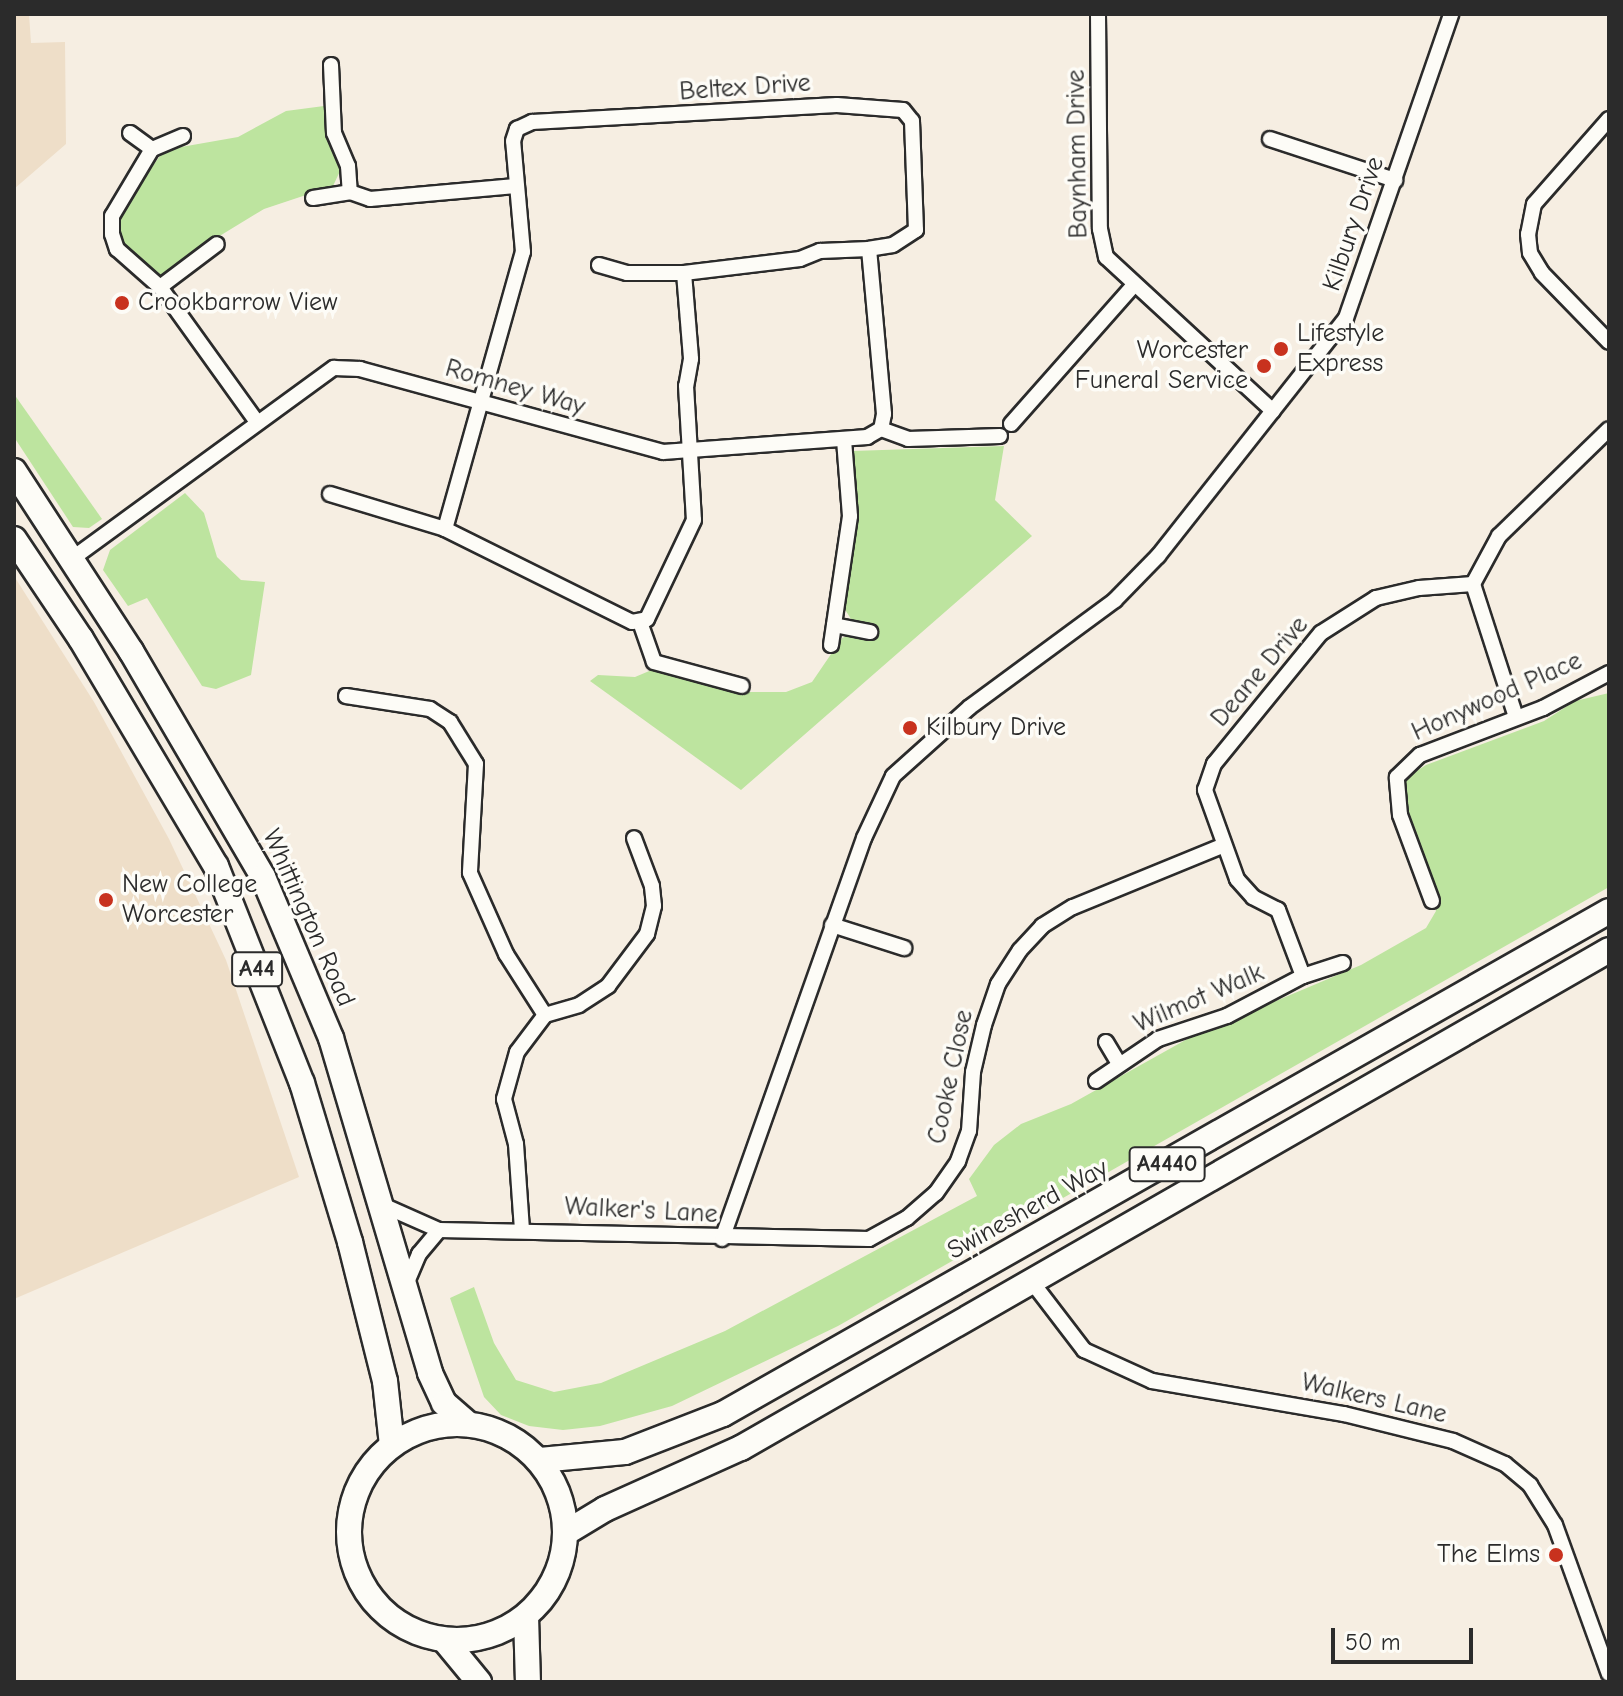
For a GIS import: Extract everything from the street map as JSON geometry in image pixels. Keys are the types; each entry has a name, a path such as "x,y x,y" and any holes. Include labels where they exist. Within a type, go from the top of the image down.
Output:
{"main road":[{"name":"Whittington Road","path":"14,471 73,558 263,877 331,1038 405,1287 444,1403 468,1424"},
{"name":"A44","path":"14,539 81,639 216,866 302,1083 350,1242 385,1381 392,1445"},
{"name":"Swinesherd Way","path":"540,1460 625,1452 723,1414 1609,911"},
{"name":"A4440","path":"567,1532 605,1509 741,1448 1609,950"},
{"path":"446,1642 477,1639 526,1616 551,1589 567,1532 559,1493 540,1460 506,1434 468,1424 425,1428 392,1445 359,1485 350,1511 350,1549 364,1587 388,1616 446,1642 479,1682"},
{"path":"526,1616 528,1682"}],"street":[{"name":"Baynham Drive","path":"1098,14 1101,244 1132,287 1273,411"},
{"name":"Kilbury Drive","path":"722,1239 832,925 893,776 970,707 1115,600 1158,556 1346,318 1451,14"},
{"path":"331,65 334,133 348,166 350,192"},
{"name":"Beltex Drive","path":"445,529 523,252 515,186 513,141 517,129 532,122 837,105 903,110 912,121 916,230 893,245 869,249"},
{"path":"1609,119 1534,204 1528,234 1530,253 1542,273 1609,342"},
{"path":"130,133 152,149"},
{"path":"183,136 152,149 117,204 111,225 117,249 160,287 257,422"},
{"path":"1270,139 1395,180"},
{"path":"313,198 350,192 370,199 515,186"},
{"path":"160,287 217,244"},
{"path":"599,265 627,273 684,273 800,259 820,251 869,249 884,414 881,429"},
{"path":"640,622 654,609 691,534 691,451 686,386 691,359 684,273"},
{"path":"1011,424 1132,287"},
{"name":"Romney Way","path":"73,558 334,368 360,369 640,449 691,451 844,439 881,429 908,439 1000,436"},
{"path":"1516,717 1473,584 1499,536 1609,429"},
{"path":"831,645 850,516 844,439"},
{"path":"330,494 445,529 640,622 654,662 742,686"},
{"name":"Deane Drive","path":"1303,976 1278,910 1243,888 1224,845 1205,790 1214,764 1321,633 1376,598 1419,588 1473,584"},
{"path":"834,625 870,632"},
{"name":"Honywood Place","path":"1432,901 1400,815 1397,777 1420,755 1516,717 1609,673"},
{"path":"346,696 430,709 450,722 468,747 478,784 470,873 506,954 545,1015"},
{"path":"522,1229 516,1144 504,1099 517,1052 545,1015 579,1005 608,986 647,934 654,906 652,886 634,838"},
{"name":"Cooke Close","path":"840,1242 869,1239 907,1218 936,1193 958,1161 969,1131 976,1060 998,984 1042,926 1073,907 1224,845"},
{"path":"832,925 904,948"},
{"name":"Wilmot Walk","path":"1096,1081 1158,1039 1257,1004 1303,976 1343,963"},
{"name":"Wilmot Walk","path":"1106,1042 1119,1064"},
{"name":"Walker's Lane","path":"380,1204 439,1230 522,1229 840,1242"},
{"path":"405,1287 419,1254 439,1230"},
{"name":"Walkers Lane","path":"1032,1282 1084,1350 1152,1381 1344,1414 1453,1441 1505,1464 1530,1485 1555,1525 1609,1674"}],"shaded area":[{"path":"14,14 29,14 31,43 65,42 66,144 14,189"},
{"name":"New College Worcester","path":"14,576 94,702 169,839 226,960 299,1177 14,1299"}],"green space":[{"path":"324,106 326,136 341,169 333,186 264,209 195,251 163,278 127,249 118,232 120,213 164,150 238,137 286,111"},
{"path":"14,394 102,519 89,528 73,527 14,437"},
{"path":"1004,446 995,500 1032,536 741,790 590,681 598,675 635,677 654,669 749,692 786,692 812,682 842,638 872,626 851,619 844,608 857,522 852,451"},
{"path":"185,493 204,513 217,557 241,580 265,582 251,675 216,689 202,686 147,598 128,606 103,570 110,550"},
{"path":"1609,693 1609,887 838,1326 672,1406 600,1426 563,1430 529,1426 501,1415 484,1397 450,1298 474,1287 494,1343 516,1380 554,1392 601,1383 725,1331 977,1196 969,1179 994,1145 1021,1124 1071,1104 1189,1038 1361,965 1426,928 1436,911 1399,821 1404,779 1426,765 1544,721 1575,701"}],"place":[{"name":"Crookbarrow View","path":"122,303"},
{"name":"Lifestyle Express","path":"1281,349"},
{"name":"Worcester Funeral Service","path":"1264,366"},
{"name":"Kilbury Drive","path":"910,728"},
{"name":"New College Worcester","path":"106,900"},
{"name":"The Elms","path":"1556,1555"}]}
